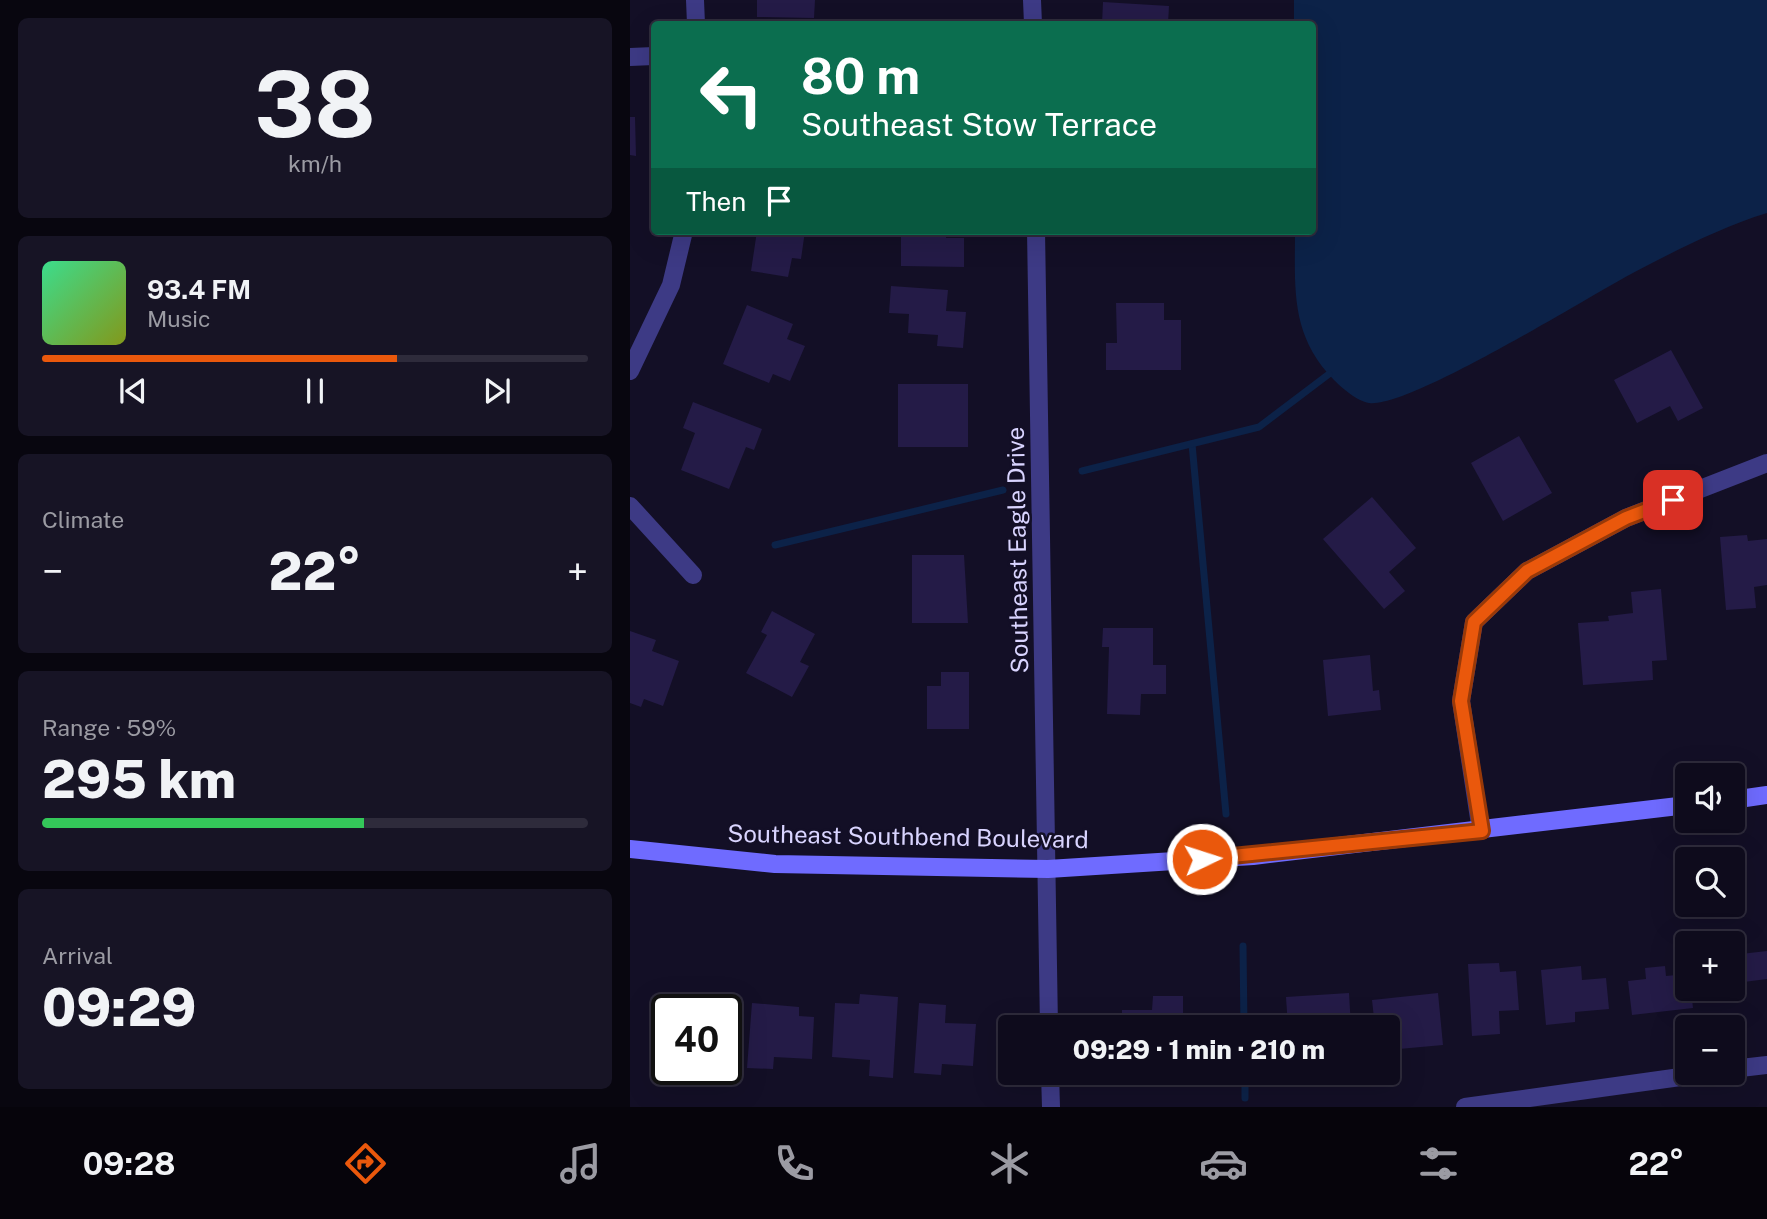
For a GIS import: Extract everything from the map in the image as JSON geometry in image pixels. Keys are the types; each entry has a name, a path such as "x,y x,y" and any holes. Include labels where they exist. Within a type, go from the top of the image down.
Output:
{"street":[{"path":"695,0 696,21"},
{"path":"1032,0 1033,21"},
{"path":"630,57 651,56"},
{"path":"630,371 671,285 683,235"},
{"name":"Southeast Eagle Drive","path":"1036,235 1049,1015"},
{"path":"1482,831 1461,701 1474,622 1527,571 1626,518 1767,463"},
{"path":"630,506 693,575"},
{"path":"1745,798 1767,795"},
{"name":"Southeast Southbend Boulevard","path":"630,849 775,864 1048,869 1253,856 1675,807"},
{"path":"1745,1068 1767,1065"},
{"path":"1465,1107 1675,1078"},
{"path":"1050,1085 1051,1107"}],"water":[{"path":"1294,0 1767,0 1767,213 1664,257 1498,350 1420,389 1390,400 1369,403 1360,400 1337,383 1320,363 1309,346 1298,310 1295,235 1316,235 1316,21 1294,21"}],"building":[{"path":"757,0 815,0 814,18 757,17"},
{"path":"1103,2 1169,6 1168,21 1102,21"},
{"path":"630,117 635,117 636,156 630,155"},
{"path":"756,235 804,235 801,259 792,258 788,277 751,271"},
{"path":"901,235 946,235 946,238 964,238 964,267 901,266"},
{"path":"891,286 948,290 946,311 966,312 963,348 937,346 938,335 908,333 909,314 889,313"},
{"path":"1116,303 1164,303 1164,320 1181,320 1181,370 1106,370 1106,343 1117,343"},
{"path":"747,305 793,324 787,339 805,346 790,381 773,374 769,383 723,364"},
{"path":"1671,350 1703,408 1678,421 1670,406 1637,423 1614,380"},
{"path":"898,384 968,384 968,447 898,447"},
{"path":"693,402 762,429 754,450 746,447 729,489 681,470 695,433 683,428"},
{"path":"1519,436 1552,493 1503,521 1471,463"},
{"path":"1372,497 1416,548 1389,572 1405,591 1384,609 1323,539"},
{"path":"1747,535 1748,541 1767,539 1767,585 1754,587 1756,608 1726,610 1720,537"},
{"path":"912,555 964,555 968,623 912,623"},
{"path":"1661,589 1667,660 1652,661 1653,680 1583,685 1578,623 1609,621 1608,616 1633,613 1631,592"},
{"path":"772,611 815,634 800,662 809,666 792,697 746,673 767,635 761,632"},
{"path":"1103,628 1153,628 1153,665 1166,665 1166,694 1141,694 1140,715 1107,714 1109,647 1102,647"},
{"path":"630,631 656,640 652,651 679,661 663,706 644,699 641,707 630,703"},
{"path":"1370,655 1373,691 1379,690 1381,710 1328,716 1323,660"},
{"path":"941,672 969,672 969,729 927,729 927,686 941,686"},
{"path":"1767,951 1767,979 1745,982 1745,954"},
{"path":"1499,963 1500,972 1516,971 1519,1010 1499,1011 1500,1034 1472,1036 1468,964"},
{"path":"1581,966 1582,980 1606,978 1609,1009 1575,1012 1575,1022 1546,1025 1541,970"},
{"path":"1665,966 1666,976 1675,975 1675,1001 1692,1001 1693,1008 1632,1015 1628,981 1646,979 1645,968"},
{"path":"1349,993 1350,1015 1287,1015 1286,997"},
{"path":"1438,993 1443,1045 1400,1049 1400,1015 1374,1015 1372,1000"},
{"path":"860,994 898,997 893,1078 869,1076 870,1060 832,1057 835,1003 859,1004"},
{"path":"1153,996 1183,996 1183,1015 1122,1015 1122,1010 1152,1010"},
{"path":"752,1003 799,1007 799,1016 814,1017 812,1059 774,1057 773,1069 747,1068"},
{"path":"919,1003 946,1005 945,1023 976,1024 973,1066 942,1064 941,1075 914,1073"}],"waterway":[{"path":"1082,471 1259,427 1329,374"},
{"path":"1192,444 1226,814"},
{"path":"775,545 1003,490"},
{"path":"1243,946 1244,1015"},
{"path":"1245,1085 1245,1098"}],"route":[{"path":"1202,859 1482,831 1461,701 1474,622 1527,571 1626,518 1673,500"}]}
